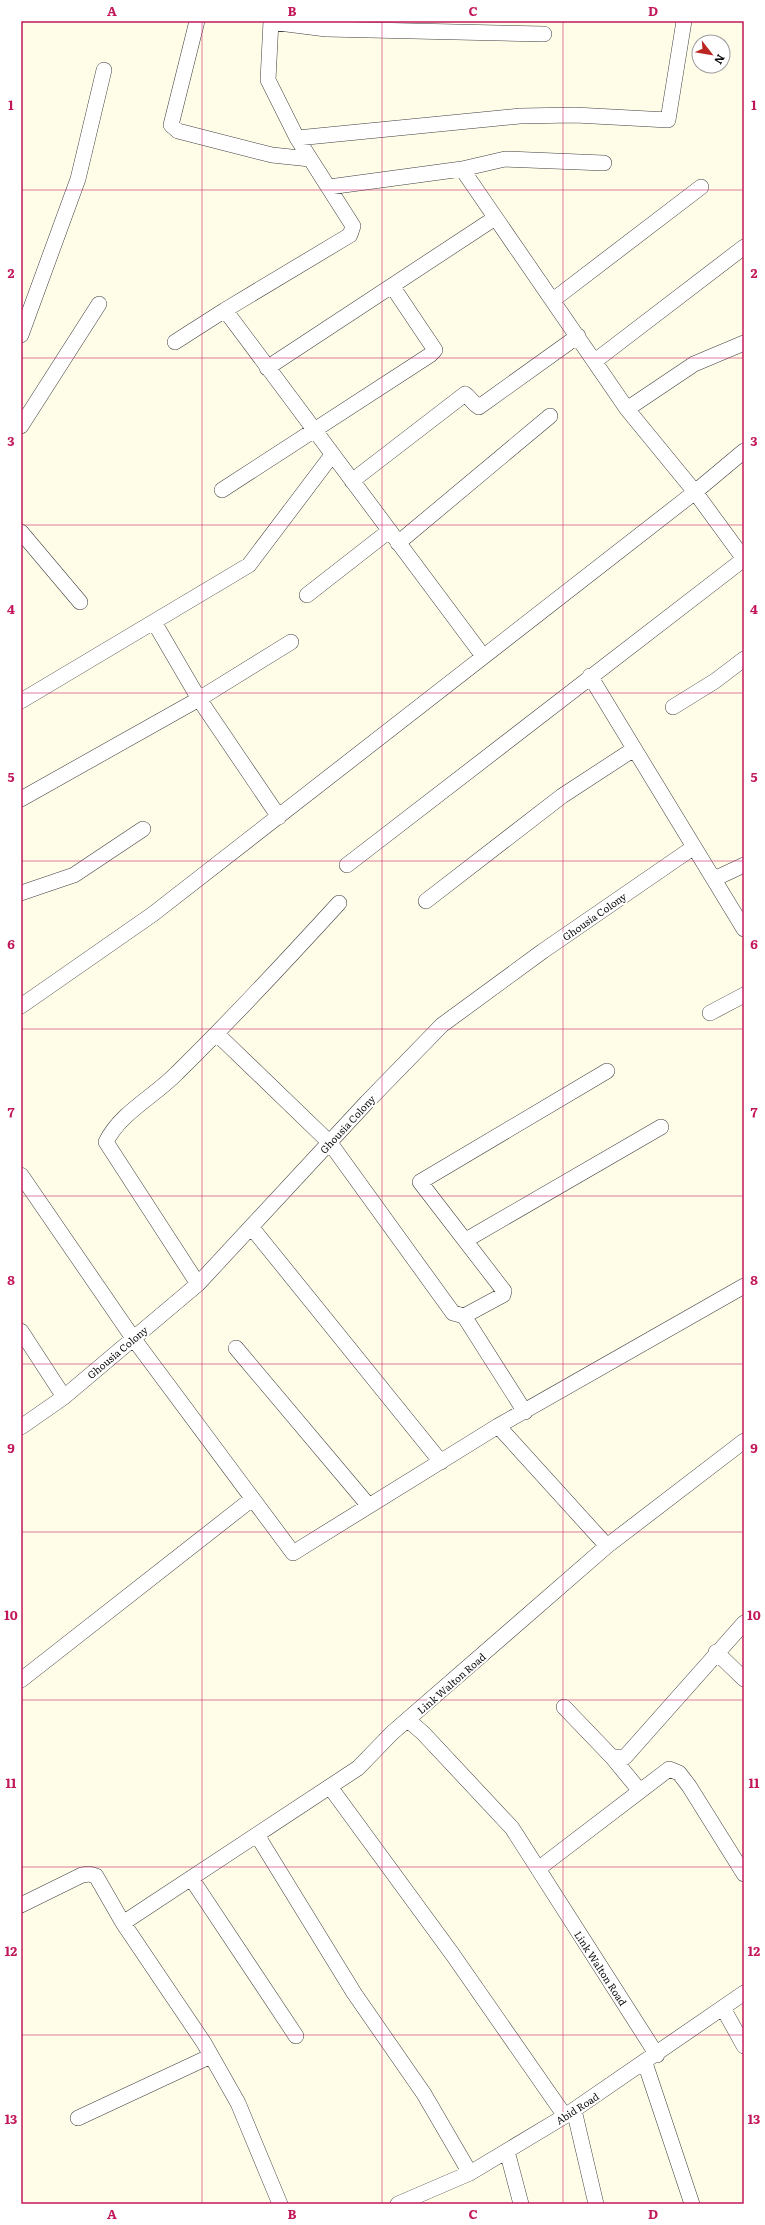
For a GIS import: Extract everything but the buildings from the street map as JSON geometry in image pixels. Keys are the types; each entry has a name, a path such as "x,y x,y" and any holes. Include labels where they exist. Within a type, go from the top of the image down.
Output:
{"street":[{"path":"197,21 171,125 178,131 272,155 310,159"},
{"path":"174,342 350,235 353,226 297,138 268,80 271,21 326,29 544,34"},
{"path":"297,138 520,116 575,115 668,120 684,21"},
{"path":"21,336 78,179 104,70"},
{"path":"329,187 462,169 505,159 604,163"},
{"path":"347,865 590,676 744,559 695,492 627,409 462,169"},
{"path":"553,300 701,187"},
{"path":"267,368 496,218"},
{"path":"595,362 744,247"},
{"path":"222,490 430,355 435,350 392,286"},
{"path":"21,426 98,304"},
{"path":"225,310 483,656"},
{"path":"352,481 465,394 470,397 474,405 479,407 578,336"},
{"path":"627,409 694,364 744,343"},
{"path":"398,543 550,416"},
{"path":"21,1006 153,914 695,492 744,452"},
{"path":"21,701 249,565 332,455"},
{"path":"307,595 389,531"},
{"path":"21,532 80,602"},
{"path":"154,622 200,698 279,817"},
{"path":"21,799 200,698 291,642"},
{"path":"673,707 715,681 744,660"},
{"path":"590,676 744,929"},
{"path":"426,901 562,796 634,748"},
{"path":"21,893 74,874 143,829"},
{"name":"Ghousia Colony","path":"21,1427 64,1397 198,1284 442,1025 543,951 694,847"},
{"path":"714,879 744,865"},
{"path":"198,1284 106,1142 112,1129 176,1075 217,1034 339,903"},
{"path":"710,1013 744,995"},
{"path":"217,1034 330,1143 453,1313 464,1316 525,1412"},
{"path":"464,1316 503,1295 504,1291 420,1182 606,1071"},
{"path":"466,1240 660,1127"},
{"path":"21,1175 133,1338 293,1553 498,1426 744,1286"},
{"path":"252,1228 441,1462"},
{"path":"21,1331 64,1397"},
{"path":"236,1348 368,1506"},
{"path":"498,1426 607,1546"},
{"name":"Link Walton Road","path":"692,2204 651,2059 512,1828 424,1733 408,1720 607,1546 744,1441"},
{"path":"21,1680 252,1499"},
{"path":"612,1757 625,1757 716,1652 744,1623"},
{"path":"716,1652 744,1679"},
{"path":"564,1707 612,1757 640,1791"},
{"path":"122,1923 358,1768 392,1733 408,1720"},
{"path":"538,1869 669,1769 678,1773 689,1786 744,1874"},
{"path":"330,1787 452,1955 570,2113 596,2204"},
{"path":"257,1835 354,1993 424,2094 470,2173"},
{"path":"21,1905 89,1874 96,1876 122,1923 211,2056 238,2103 280,2204"},
{"path":"191,1878 296,2036"},
{"name":"Abid Road","path":"398,2204 470,2173 570,2113 651,2059 744,1993"},
{"path":"723,2008 744,2046"},
{"path":"78,2118 211,2056"},
{"path":"507,2151 521,2204"}]}
